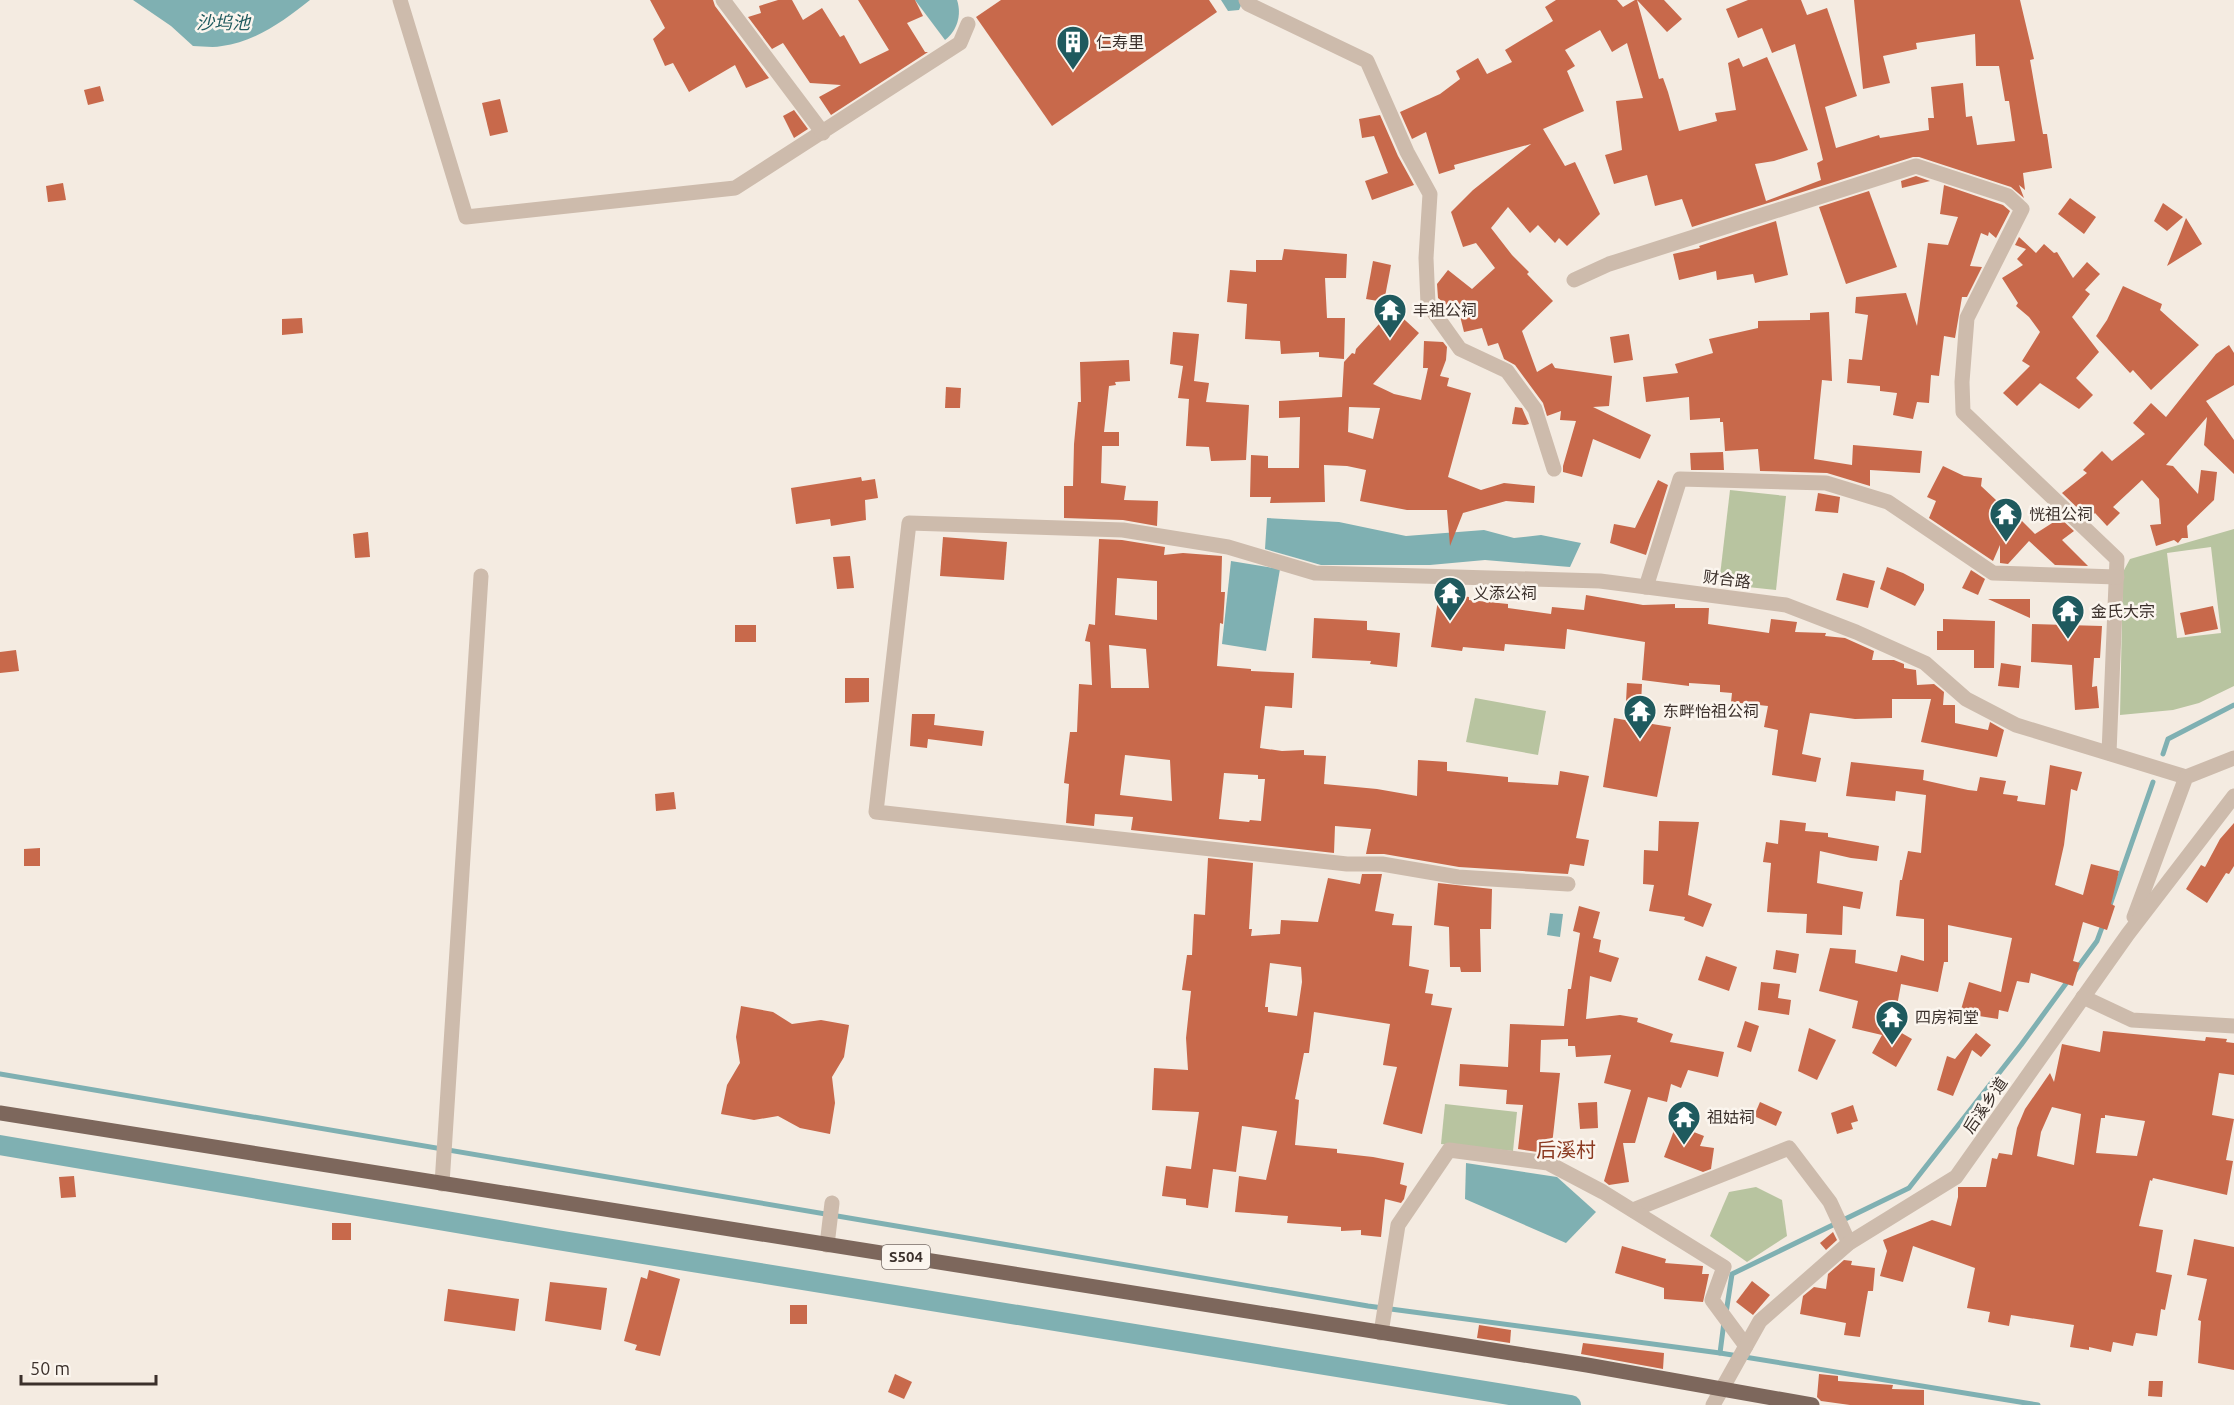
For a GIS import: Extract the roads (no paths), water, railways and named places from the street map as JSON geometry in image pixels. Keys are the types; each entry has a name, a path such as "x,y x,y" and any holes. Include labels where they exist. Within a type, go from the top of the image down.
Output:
{"main road":[{"name":"S504","path":"0,1113 827,1245 1382,1326 1812,1405"}],"street":[{"path":"400,0 466,218 735,188 960,43 968,24"},
{"path":"723,0 823,133"},
{"path":"1246,0 1248,4 1367,61 1407,152 1430,194 1426,258 1428,304 1460,349 1507,371 1536,409 1554,469"},
{"path":"1574,280 1609,264 1916,166 2008,196 2022,209 1967,318 1962,382 1963,412 2117,559 2109,753"},
{"path":"1646,587 1680,479 1826,483 1888,502 1993,573 2116,577"},
{"name":"财合路","path":"1568,884 1458,877 1382,864 1347,864 876,812 909,523 1123,530 1228,547 1315,573 1600,581 1786,605 1856,632 1925,663 1966,699 2016,725 2187,777"},
{"path":"442,1184 481,576"},
{"path":"2128,934 2187,777 2234,758"},
{"name":"后溪乡道","path":"1713,1405 1760,1321 1842,1229 1956,1177 2128,934 2234,796"},
{"path":"2083,997 2132,1020 2234,1026"},
{"path":"1633,1210 1789,1148 1830,1202 1842,1229"},
{"path":"1382,1326 1398,1225 1449,1150 1548,1163 1603,1192 1724,1267 1712,1300 1746,1346"},
{"path":"827,1245 831,1203"}],"water":[{"name":"沙坞池","path":"133,0 310,0 258,35 234,44 211,47 193,46 171,26"},
{"path":"915,0 957,0 959,11 957,22 953,32 945,40"},
{"path":"1221,0 1240,0 1242,3 1239,10 1228,11"},
{"path":"1267,518 1339,522 1406,536 1484,530 1514,538 1541,535 1581,543 1570,567 1485,560 1430,565 1321,565 1265,549"},
{"path":"1231,561 1280,569 1266,651 1222,644"},
{"path":"1550,913 1563,914 1560,937 1547,935"},
{"path":"1466,1163 1557,1177 1596,1212 1566,1243 1465,1199"}],"waterway":[{"path":"2163,754 2168,739 2234,705"},
{"path":"2110,905 2153,782"},
{"path":"2075,971 2097,941 2104,922"},
{"path":"1726,1313 1732,1274 1909,1188 2021,1045 2070,978"},
{"path":"0,1074 1368,1306 1720,1353 2038,1405"},
{"path":"0,1145 557,1240 1571,1405"},
{"path":"1720,1353 1724,1322"}],"place":[{"name":"仁寿里","path":"1073,71"},
{"name":"丰祖公祠","path":"1390,339"},
{"name":"恍祖公祠","path":"2006,543"},
{"name":"义添公祠","path":"1450,622"},
{"name":"金氏大宗","path":"2068,640"},
{"name":"东畔怡祖公祠","path":"1640,740"},
{"name":"四房祠堂","path":"1892,1046"},
{"name":"祖姑祠","path":"1684,1146"}],"district":[{"name":"后溪村","path":"1566,1150"}]}
